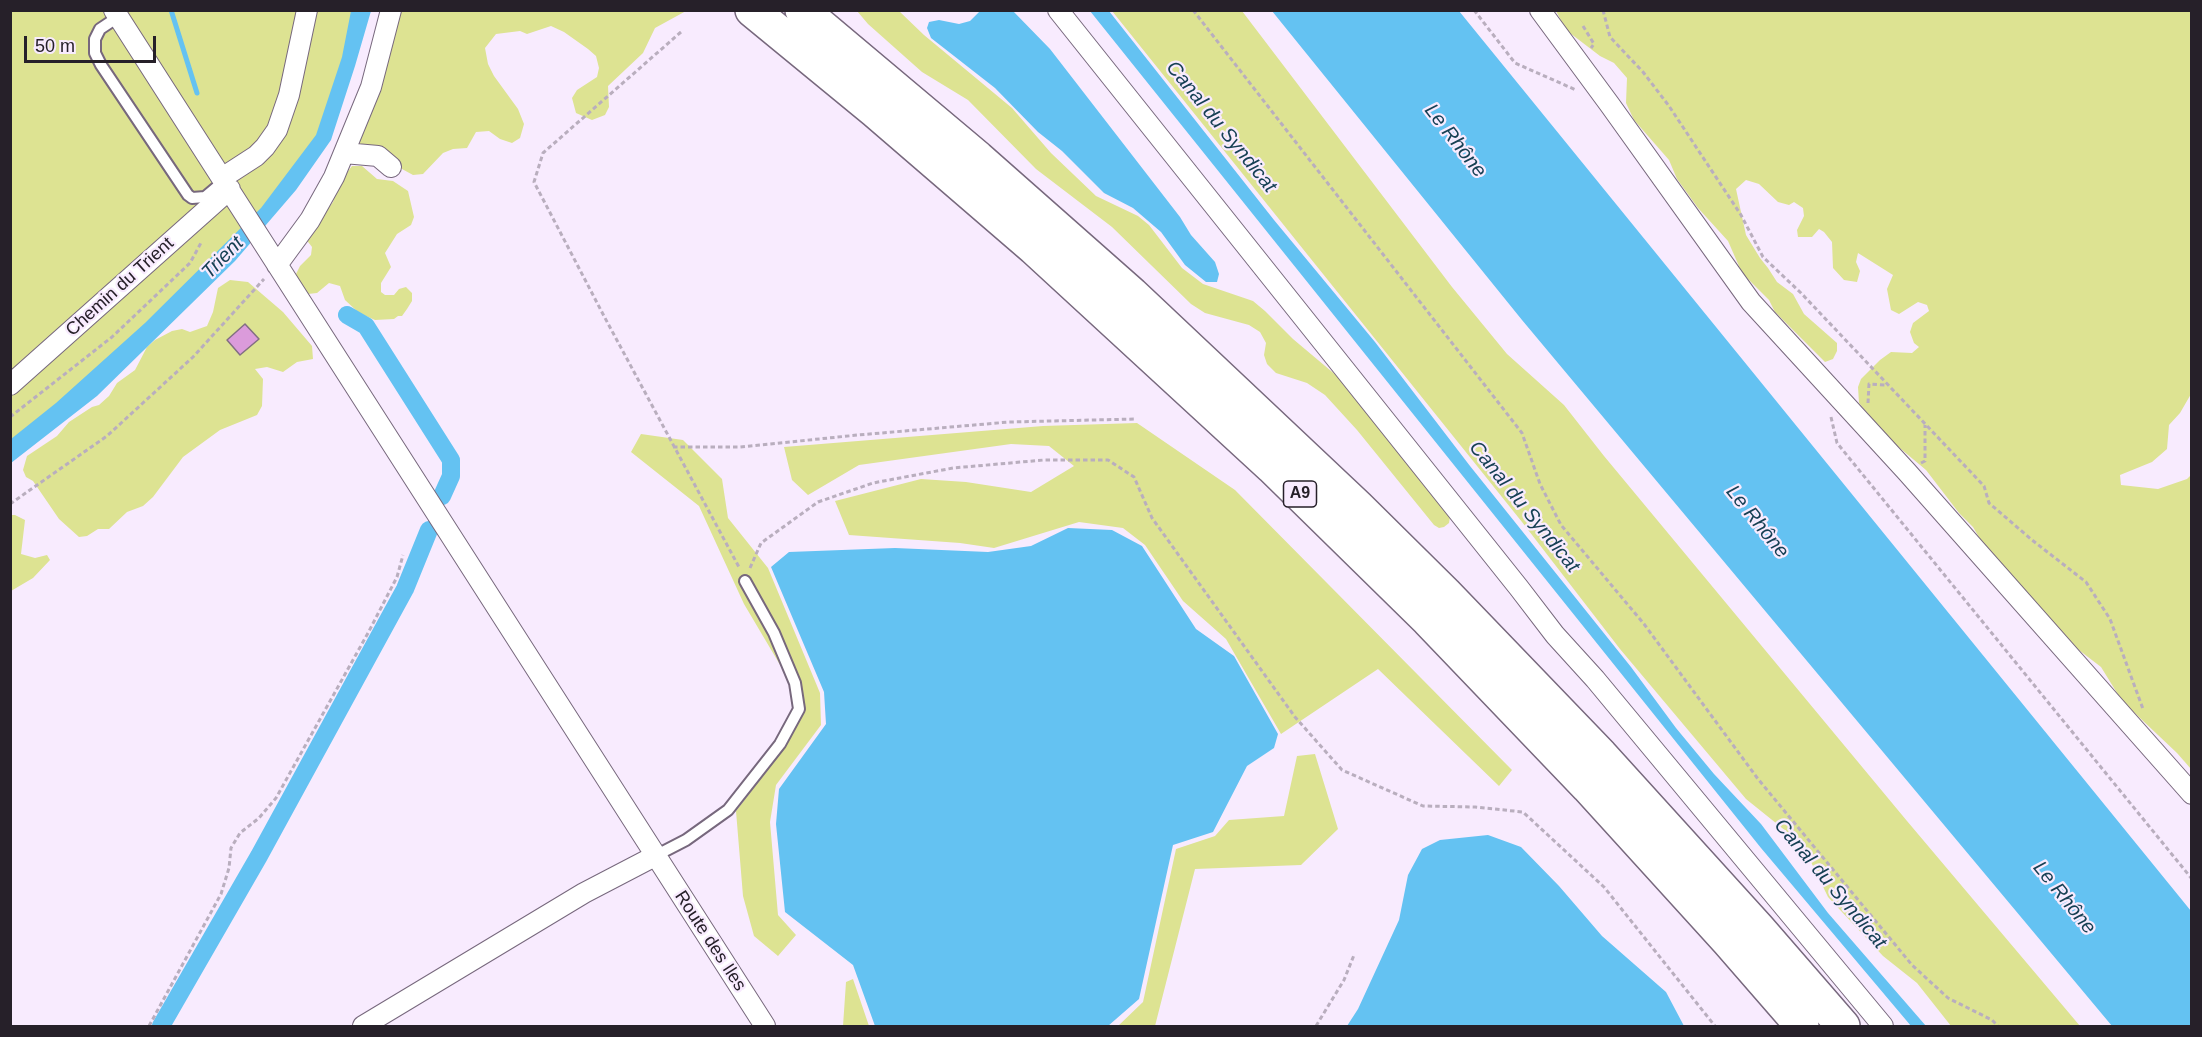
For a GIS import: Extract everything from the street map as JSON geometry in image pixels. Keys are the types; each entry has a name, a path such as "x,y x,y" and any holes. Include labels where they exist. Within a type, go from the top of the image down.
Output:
{"highway":[{"name":"A9","path":"752,10 875,111 1034,248 1272,467 1428,620 1588,787 1802,1026"},
{"name":"A9","path":"802,10 969,151 1132,294 1357,506 1601,755 1751,920 1843,1026"}],"street":[{"name":"Chemin du Trient","path":"10,385 229,188 261,151 277,130 289,95 307,10"},
{"path":"274,259 320,204 344,153 371,87 391,10"},
{"path":"1058,10 1555,635 1595,679 1883,1026"},
{"path":"1539,10 1751,302 1907,472 2192,794"},
{"name":"Route des Iles","path":"116,14 765,1026"},
{"path":"344,153 378,156 392,167"},
{"path":"363,1026 584,893 655,856"}],"lane":[{"path":"116,14 100,29 95,39 95,53 101,64 188,195 192,198 205,196 229,188"},
{"path":"655,856 686,840 728,810 780,744 799,709 795,683 783,653 745,580"}],"path":[{"path":"1193,10 1522,434 1540,484 1561,525 1644,624 1758,779 1912,965 1947,998 1992,1020 1998,1026"},
{"path":"1474,10 1515,63 1610,105"},
{"path":"1603,10 1610,37 1643,72 1670,106 1741,215 1763,257 1801,293 1984,486 1989,503 2086,582 2110,619 2144,714"},
{"path":"681,32 543,153 534,182 745,580"},
{"path":"10,417 129,321 190,263 207,231"},
{"path":"10,504 107,436 193,357 274,259"},
{"path":"1823,380 1837,443 2192,879"},
{"path":"1866,428 1869,384 1887,385"},
{"path":"673,447 740,447 1009,422 1136,419"},
{"path":"1907,472 1925,461 1925,425"},
{"path":"745,580 761,543 818,502 873,483 953,468 1044,460 1108,460 1134,477 1152,518 1295,717 1342,770 1423,806 1475,807 1523,812 1604,887 1715,1026"},
{"path":"149,1026 221,894 229,868 231,848 240,833 259,818 276,798 369,633 397,577 402,555"},
{"path":"1316,1026 1344,980 1354,955"}],"green space":[{"path":"11,11 360,11 318,139 265,216 11,448"},
{"path":"400,11 686,11 655,28 643,53 608,86 609,107 605,115 592,120 576,113 572,98 577,90 597,77 599,68 596,56 564,32 551,26 527,34 520,31 496,34 485,48 488,64 518,109 524,124 520,138 512,143 500,139 489,131 476,132 467,148 453,149 443,153 423,174 413,175 402,169 382,151 356,146"},
{"path":"857,11 899,11 924,35 1012,108 1051,153 1096,196 1138,216 1149,225 1182,268 1203,284 1253,301 1265,311 1293,339 1337,376 1384,430 1450,517 1449,523 1439,528 1434,525 1357,430 1325,395 1307,383 1276,373 1267,364 1264,355 1266,343 1260,332 1249,325 1205,313 1191,304 1112,227 1036,169 968,100 922,72 868,24"},
{"path":"1112,11 1242,11 1452,287 1507,354 1564,405 1907,821 2080,1026 1951,1026 1917,983 1883,956 1828,897 1797,840 1746,799 1620,649 1522,522"},
{"path":"1556,11 2191,11 2191,394 2180,413 2169,425 2167,449 2152,462 2120,475 2121,485 2158,489 2187,479 2191,475 2191,769 2122,701 2101,667 2075,647 1994,563 1973,527 1959,513 1926,470 1889,439 1859,403 1858,387 1861,379 1880,360 1891,352 1912,353 1919,347 1914,343 1910,332 1913,323 1929,311 1927,305 1918,302 1899,314 1891,310 1887,289 1893,275 1858,253 1856,262 1860,271 1857,282 1844,280 1833,268 1832,242 1824,232 1819,229 1812,237 1798,237 1797,230 1804,216 1803,208 1794,202 1789,205 1778,202 1759,184 1746,180 1736,189 1746,235 1777,282 1793,294 1804,314 1837,343 1837,351 1833,359 1825,362 1775,312 1769,300 1742,273 1728,241 1698,208 1677,179 1669,160 1634,120 1626,103 1627,78 1614,63 1600,56 1566,30"},
{"path":"352,166 362,166 377,179 393,181 408,191 414,217 411,225 397,234 385,253 391,267 381,283 381,292 385,295 394,295 399,289 406,287 412,293 412,301 407,309 402,316 394,319 375,320 359,313 345,300 340,286 329,283 317,293 308,294 298,285 296,274 300,266 311,255 312,247 305,238 333,202 337,185"},
{"path":"230,280 248,282 283,312 312,346 313,359 297,362 283,372 267,367 255,369 263,379 262,406 257,415 220,430 183,457 153,497 143,506 127,512 109,529 98,529 87,536 79,537 59,519 33,481 26,477 23,470 27,456 57,436 69,422 99,405 109,396 117,383 135,370 147,347 155,340 172,331 182,329 190,332 207,326 213,312 218,288"},
{"path":"1137,423 1235,490 1512,770 1499,786 1378,669 1281,734 1226,639 1183,601 1145,545 1123,528 1079,522 994,548 960,543 849,535 835,501 921,479 966,482 1031,492 1074,466 1049,446 1011,444 859,465 808,495 792,480 784,447 1043,426"},
{"path":"641,434 683,440 722,479 728,518 768,568 820,693 821,725 776,785 770,822 778,915 796,935 778,956 754,936 743,896 736,811 774,761 805,707 744,604 699,506 631,452"},
{"path":"11,515 25,520 21,554 35,558 47,555 50,560 33,578 11,591"},
{"path":"1315,754 1338,829 1301,865 1195,869 1155,1026 1118,1026 1143,1002 1176,849 1215,836 1229,820 1284,816 1297,756"},
{"path":"853,979 869,1026 843,1026 846,982"}],"water":[{"name":"Trient","path":"351,11 371,11 331,140 296,190 235,261 97,396 11,463 11,439 56,403 145,323 261,208 316,135 342,57"},
{"path":"980,11 1013,11 1050,49 1180,217 1191,235 1215,262 1219,274 1217,282 1206,282 1185,265 1161,232 1133,208 1104,193 1062,151 1038,132 995,88 931,38 927,28 929,22 939,20 959,24 970,21"},
{"name":"Canal du Syndicat","path":"1090,11 1109,11 1274,220 1375,342 1470,466 1631,667 1676,728 1714,774 1761,824 1828,913 1926,1026 1911,1026 1761,848"},
{"name":"Le Rhône","path":"1272,11 1459,11 2191,911 2191,1026 2112,1026 1522,320"},
{"path":"1068,528 1112,530 1142,546 1196,629 1234,656 1278,734 1274,748 1247,766 1213,832 1173,845 1139,999 1108,1026 875,1026 853,965 785,912 776,824 779,789 826,724 824,692 771,567 789,552 895,548 988,552 1031,546"},
{"path":"1488,835 1521,847 1559,886 1602,936 1666,992 1684,1026 1347,1026 1358,1009 1399,920 1408,875 1422,849 1440,840"}],"building":[{"path":"245,324 259,339 240,355 227,340"}],"waterway":[{"path":"171,10 197,93"},
{"path":"347,315 366,326 451,460 451,476 442,496"},
{"path":"161,1026 259,856 405,589 429,530"}]}
